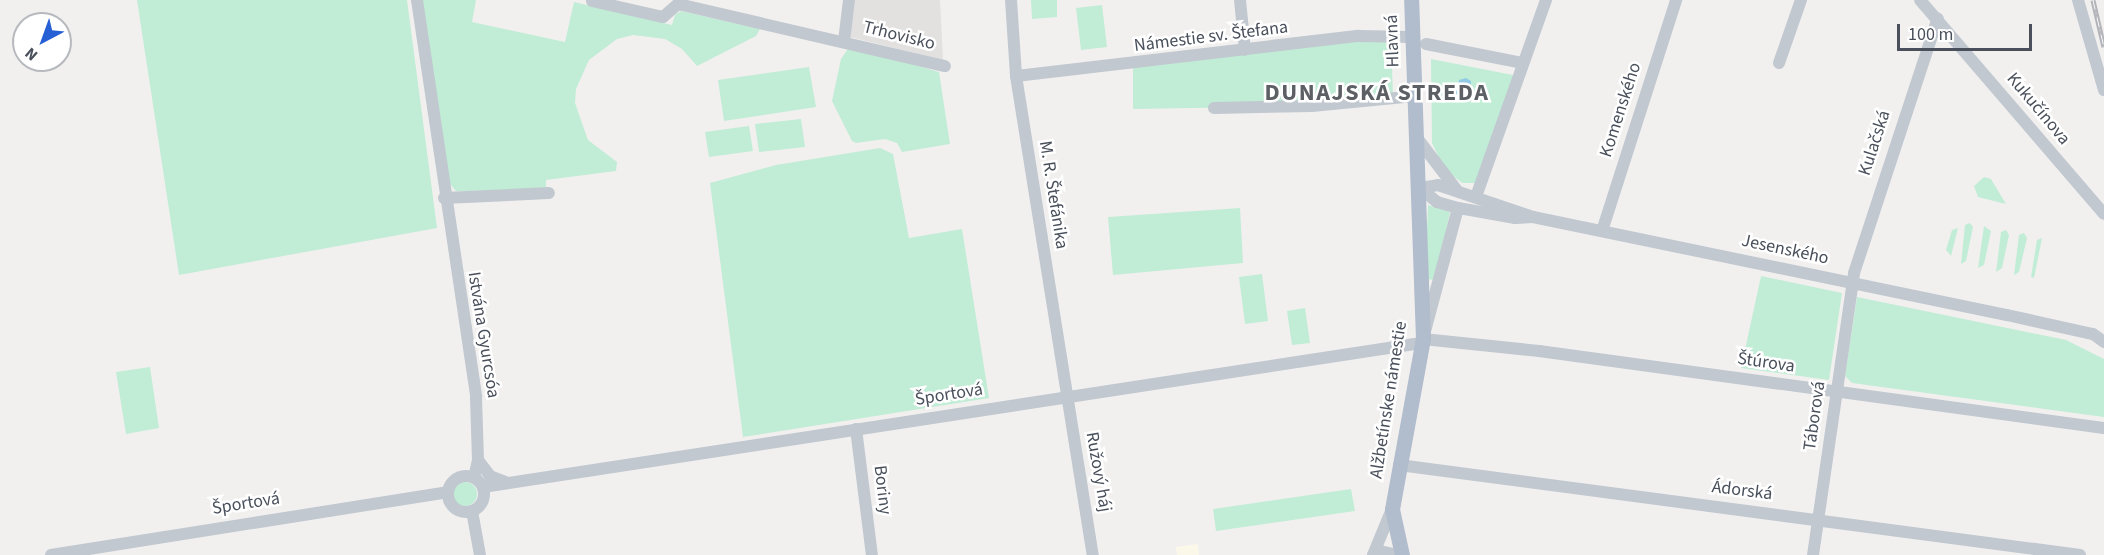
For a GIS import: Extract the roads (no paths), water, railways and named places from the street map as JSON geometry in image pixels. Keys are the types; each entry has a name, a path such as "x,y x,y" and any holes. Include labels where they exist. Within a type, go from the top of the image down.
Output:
{"main road":[{"name":"Hlavná","path":"1411,0 1410,37 1420,188"},
{"name":"Alžbetínske námestie","path":"1392,509 1422,341 1420,188"},
{"path":"1392,509 1402,555"}],"street":[{"name":"Istvána Gyurcsóa","path":"417,0 444,198 476,397 478,460 474,477"},
{"name":"Trhovisko","path":"844,41 849,0"},
{"name":"M. R. Štefánika","path":"1011,0 1016,76 1066,395"},
{"path":"1240,0 1245,50"},
{"path":"1478,191 1546,0"},
{"name":"Komenského","path":"1602,231 1676,0"},
{"path":"1779,63 1801,0"},
{"name":"Kukučínova","path":"1920,0 1938,18 2104,214"},
{"path":"2078,0 2086,41 2104,90"},
{"name":"Trhovisko","path":"592,1 663,17 678,4 945,66"},
{"name":"Kulačská","path":"1852,282 1913,84 1938,18"},
{"name":"Námestie sv. Štefana","path":"1016,76 1359,36 1410,37"},
{"path":"1426,44 1523,63"},
{"path":"1214,108 1312,106 1415,96"},
{"path":"1417,138 1459,192"},
{"name":"Jesenského","path":"1420,188 1438,185 1533,217 2098,334 2104,342"},
{"path":"1420,188 1437,202 1458,208 1515,219 1533,217"},
{"path":"444,198 549,194"},
{"path":"1422,341 1458,208"},
{"name":"Táborová","path":"1813,555 1852,282"},
{"name":"Športová","path":"483,487 1422,341"},
{"name":"Štúrova","path":"1422,341 1539,351 2104,428"},
{"name":"Ružový háj","path":"1066,395 1093,555"},
{"name":"Boriny","path":"856,429 872,555"},
{"path":"478,460 490,476 506,482"},
{"name":"Ádorská","path":"1399,465 1818,519 2039,552 2080,555"},
{"path":"457,477 474,477 483,487 483,501 472,511 454,509 447,492 457,477"},
{"name":"Športová","path":"51,555 83,553 447,492"},
{"path":"1373,555 1392,509"},
{"path":"472,511 480,555"},
{"path":"1373,555 1380,551 1397,555"}],"water":[{"path":"1466,78 1471,81 1471,90 1448,99 1446,91 1457,88 1459,80"}],"railway":[{"path":"2093,0 2104,47"}],"district":[{"name":"DUNAJSKÁ STREDA","path":"1377,93"}]}
